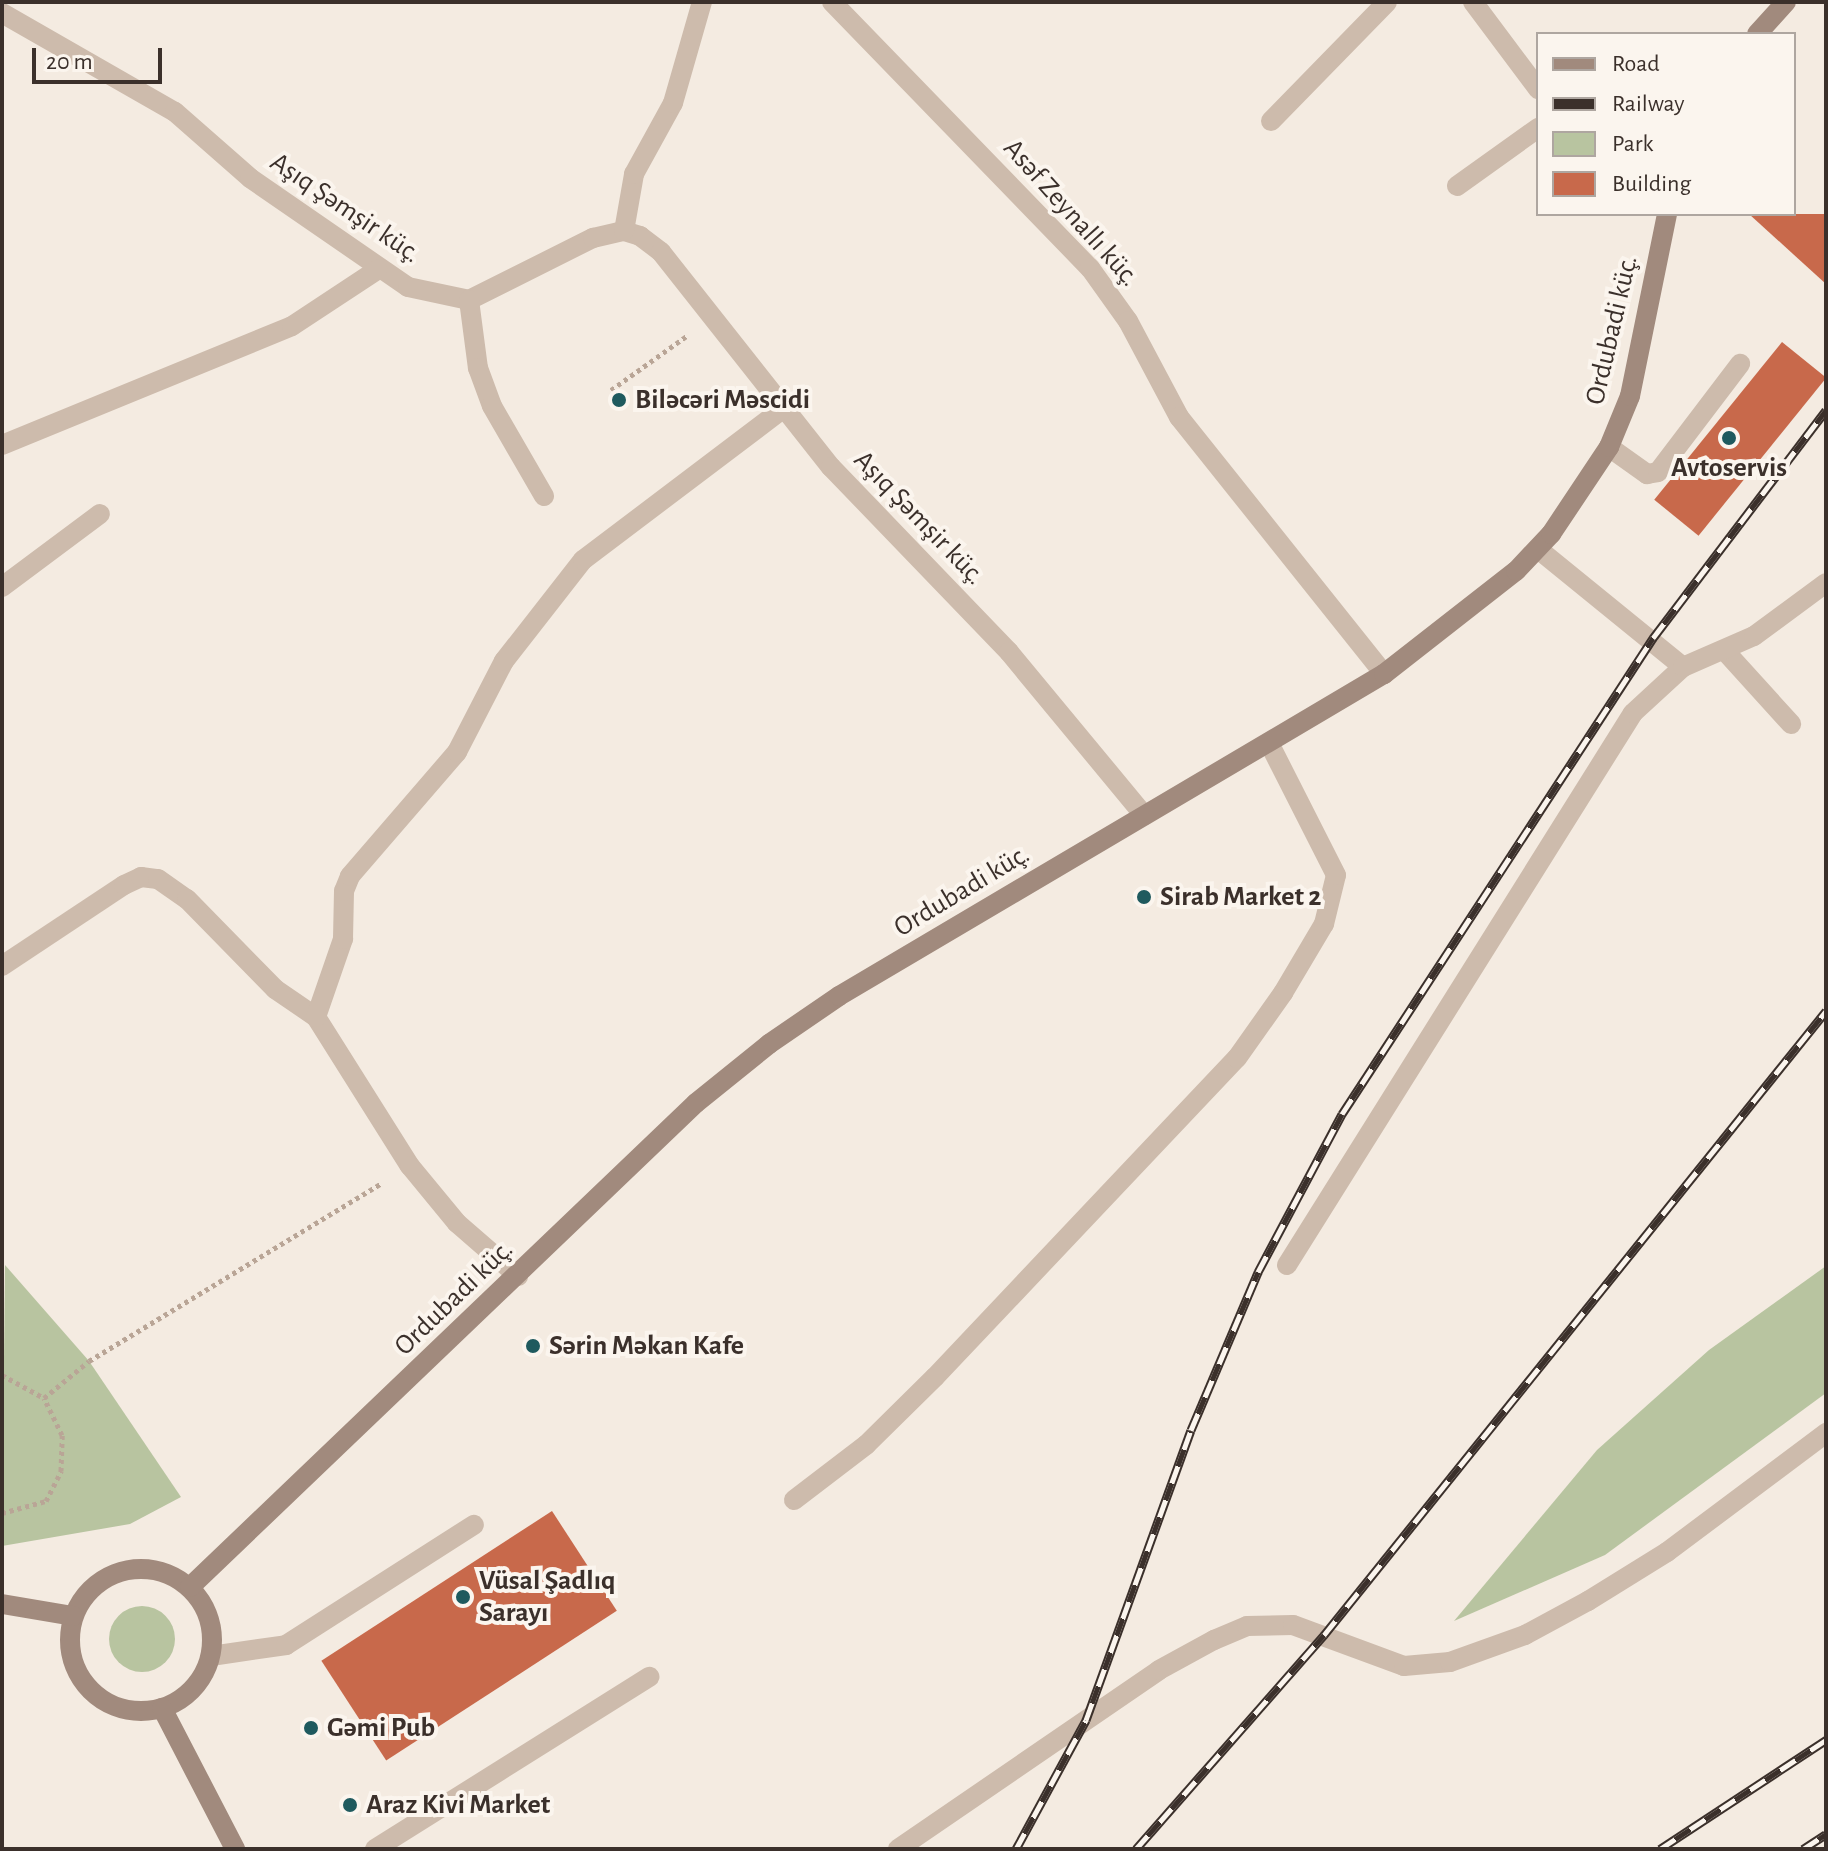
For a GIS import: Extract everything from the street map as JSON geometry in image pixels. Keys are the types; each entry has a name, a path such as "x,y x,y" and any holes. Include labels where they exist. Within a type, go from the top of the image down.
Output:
{"main road":[{"path":"1759,32 1786,2"},
{"name":"Ordubadi küç.","path":"190,1587 696,1103 769,1044 1144,815 1384,674 1472,610 1538,549 1609,447 1630,396 1667,216"},
{"path":"147,1568 190,1587 213,1631 211,1656 202,1679 162,1708 136,1711 111,1705 90,1690 75,1668 73,1616 85,1596 124,1570 147,1568"},
{"path":"2,1604 73,1616"},
{"path":"162,1708 235,1849"}],"street":[{"path":"544,496 492,406 478,368 469,300 593,238 624,231 634,174 673,103 702,2"},
{"name":"Asəf Zeynallı küç.","path":"832,2 1090,268 1128,321 1166,400 1384,674"},
{"path":"1271,121 1387,2"},
{"path":"1473,2 1536,86"},
{"name":"Aşıq Şəmşir küç.","path":"2,13 175,112 250,178 377,270 443,298 469,300"},
{"path":"1457,186 1536,129"},
{"name":"Aşıq Şəmşir küç.","path":"624,231 661,252 783,409 879,520 1009,652 1144,815"},
{"path":"2,445 292,326 377,270"},
{"path":"1609,447 1647,474 1658,472 1740,364"},
{"path":"316,1017 343,939 344,891 350,876 457,752 504,661 583,560 783,409"},
{"path":"2,587 100,514"},
{"path":"1538,549 1683,667"},
{"path":"1287,1265 1633,713 1683,667 1774,624 1826,583"},
{"path":"1724,650 1791,724"},
{"path":"794,1500 866,1445 935,1377 1237,1058 1283,993 1324,924 1336,875 1269,743"},
{"path":"2,966 124,885 141,877 158,879 187,899 275,989 316,1017 410,1166 457,1223 518,1276"},
{"path":"898,1849 1159,1670 1214,1640 1247,1626 1293,1625 1404,1666 1450,1662 1525,1635 1588,1601 1667,1552 1826,1433"},
{"path":"211,1656 286,1645 474,1525"},
{"path":"375,1849 649,1677"}],"path":[{"path":"611,390 711,318"},
{"path":"44,1398 89,1361 410,1166"},
{"path":"2,1375 44,1398 62,1435 61,1471 46,1501 2,1513"}],"green space":[{"path":"5,1265 89,1361 181,1497 130,1524 2,1546"},
{"path":"1826,1266 1826,1393 1605,1555 1454,1621 1597,1450 1709,1350"},
{"path":"142,1606 165,1616 175,1639 165,1662 142,1672 119,1662 109,1639 119,1616"}],"building":[{"path":"1826,214 1826,284 1751,216"},
{"path":"1782,342 1826,378 1699,536 1654,500"},
{"path":"552,1511 617,1611 386,1761 321,1661"}],"railway":[{"path":"1016,1849 1086,1720 1191,1430 1258,1272 1342,1114 1653,638 1826,410"},
{"path":"1136,1849 1324,1635 1826,1011"},
{"path":"1660,1849 1826,1740"},
{"path":"1803,1849 1826,1834"}],"place":[{"name":"Biləcəri Məscidi","path":"619,400"},
{"name":"Avtoservis","path":"1729,438"},
{"name":"Sirab Market 2","path":"1144,897"},
{"name":"Sərin Məkan Kafe","path":"533,1346"},
{"name":"Vüsal Şadlıq Sarayı","path":"463,1597"},
{"name":"Gəmi Pub","path":"311,1728"},
{"name":"Araz Kivi Market","path":"350,1805"}]}
